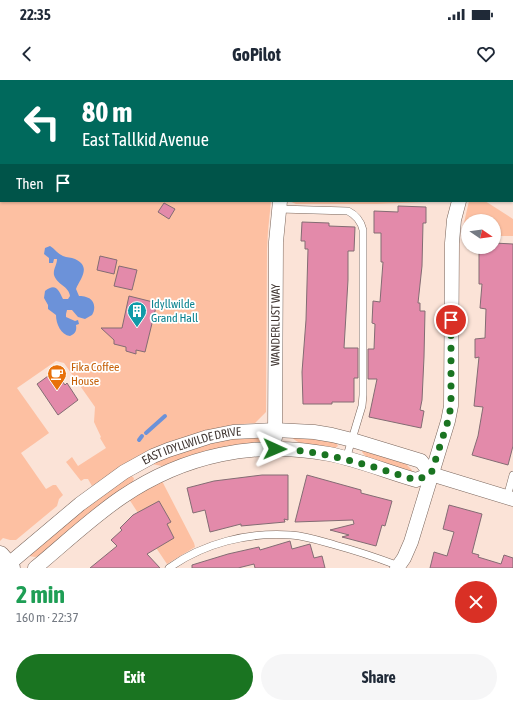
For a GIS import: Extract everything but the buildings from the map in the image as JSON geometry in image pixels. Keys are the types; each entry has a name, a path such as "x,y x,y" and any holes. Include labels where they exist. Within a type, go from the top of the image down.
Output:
{"street":[{"path":"398,567 411,542 448,421 451,406 452,243 454,220 459,202"},
{"name":"WANDERLUST WAY","path":"275,449 276,242 279,205"},
{"name":"EAST IDYLLWILDE DRIVE","path":"6,564 124,472 153,456 173,448 208,437 233,432 275,430 314,432 352,440 421,461 431,474 510,498"},
{"name":"EAST IDYLLWILDE DRIVE","path":"34,568 131,491 158,476 210,457 234,452 275,449 306,450 346,459 416,480 431,474"}],"lane":[{"path":"279,205 348,211 355,215 362,225 364,235 363,395 346,459"},
{"path":"510,498 513,475"},
{"path":"169,568 200,550 226,541 251,536 280,534 314,539 398,567"}],"shaded area":[{"path":"0,202 271,202 267,249 266,412 255,423 231,425 173,441 140,456 92,486 88,479 81,481 66,462 72,457 78,466 106,448 100,438 101,437 94,422 95,407 64,363 56,361 17,388 49,433 21,453 46,489 56,485 63,495 59,499 57,506 16,540 3,538 0,541"},
{"path":"291,202 426,202 377,204 296,204"},
{"path":"469,202 487,202 513,219 513,236 501,236 501,214 466,214"},
{"path":"260,437 260,442 258,443 193,456 162,466 152,464 200,445 236,438"},
{"path":"292,437 336,442 338,446 334,449 311,446 299,442"},
{"path":"362,449 405,463 412,470 412,472 368,459 362,452"},
{"path":"130,475 134,478 133,482 42,555 35,557 29,556 97,498"},
{"path":"162,481 195,547 167,564 140,524 138,513 129,499"}],"water":[{"path":"50,246 64,257 72,258 80,262 84,269 76,289 79,296 89,298 94,304 92,315 85,319 78,317 72,310 67,310 66,317 75,321 78,320 79,324 76,325 76,331 70,336 64,334 57,322 56,315 48,309 48,305 44,298 45,291 52,287 57,289 63,299 68,299 70,296 68,290 54,275 57,259 54,259 53,263 49,263 49,258 44,254 45,248"}],"waterway":[{"path":"146,433 165,416"},
{"path":"139,440 142,436"}],"place":[{"name":"Idyllwilde Grand Hall","path":"137,328"},
{"name":"Fika Coffee House","path":"57,391"}],"route":[{"path":"275,449 295,449 331,455 416,480 431,474 448,421 451,406 451,320"}]}
